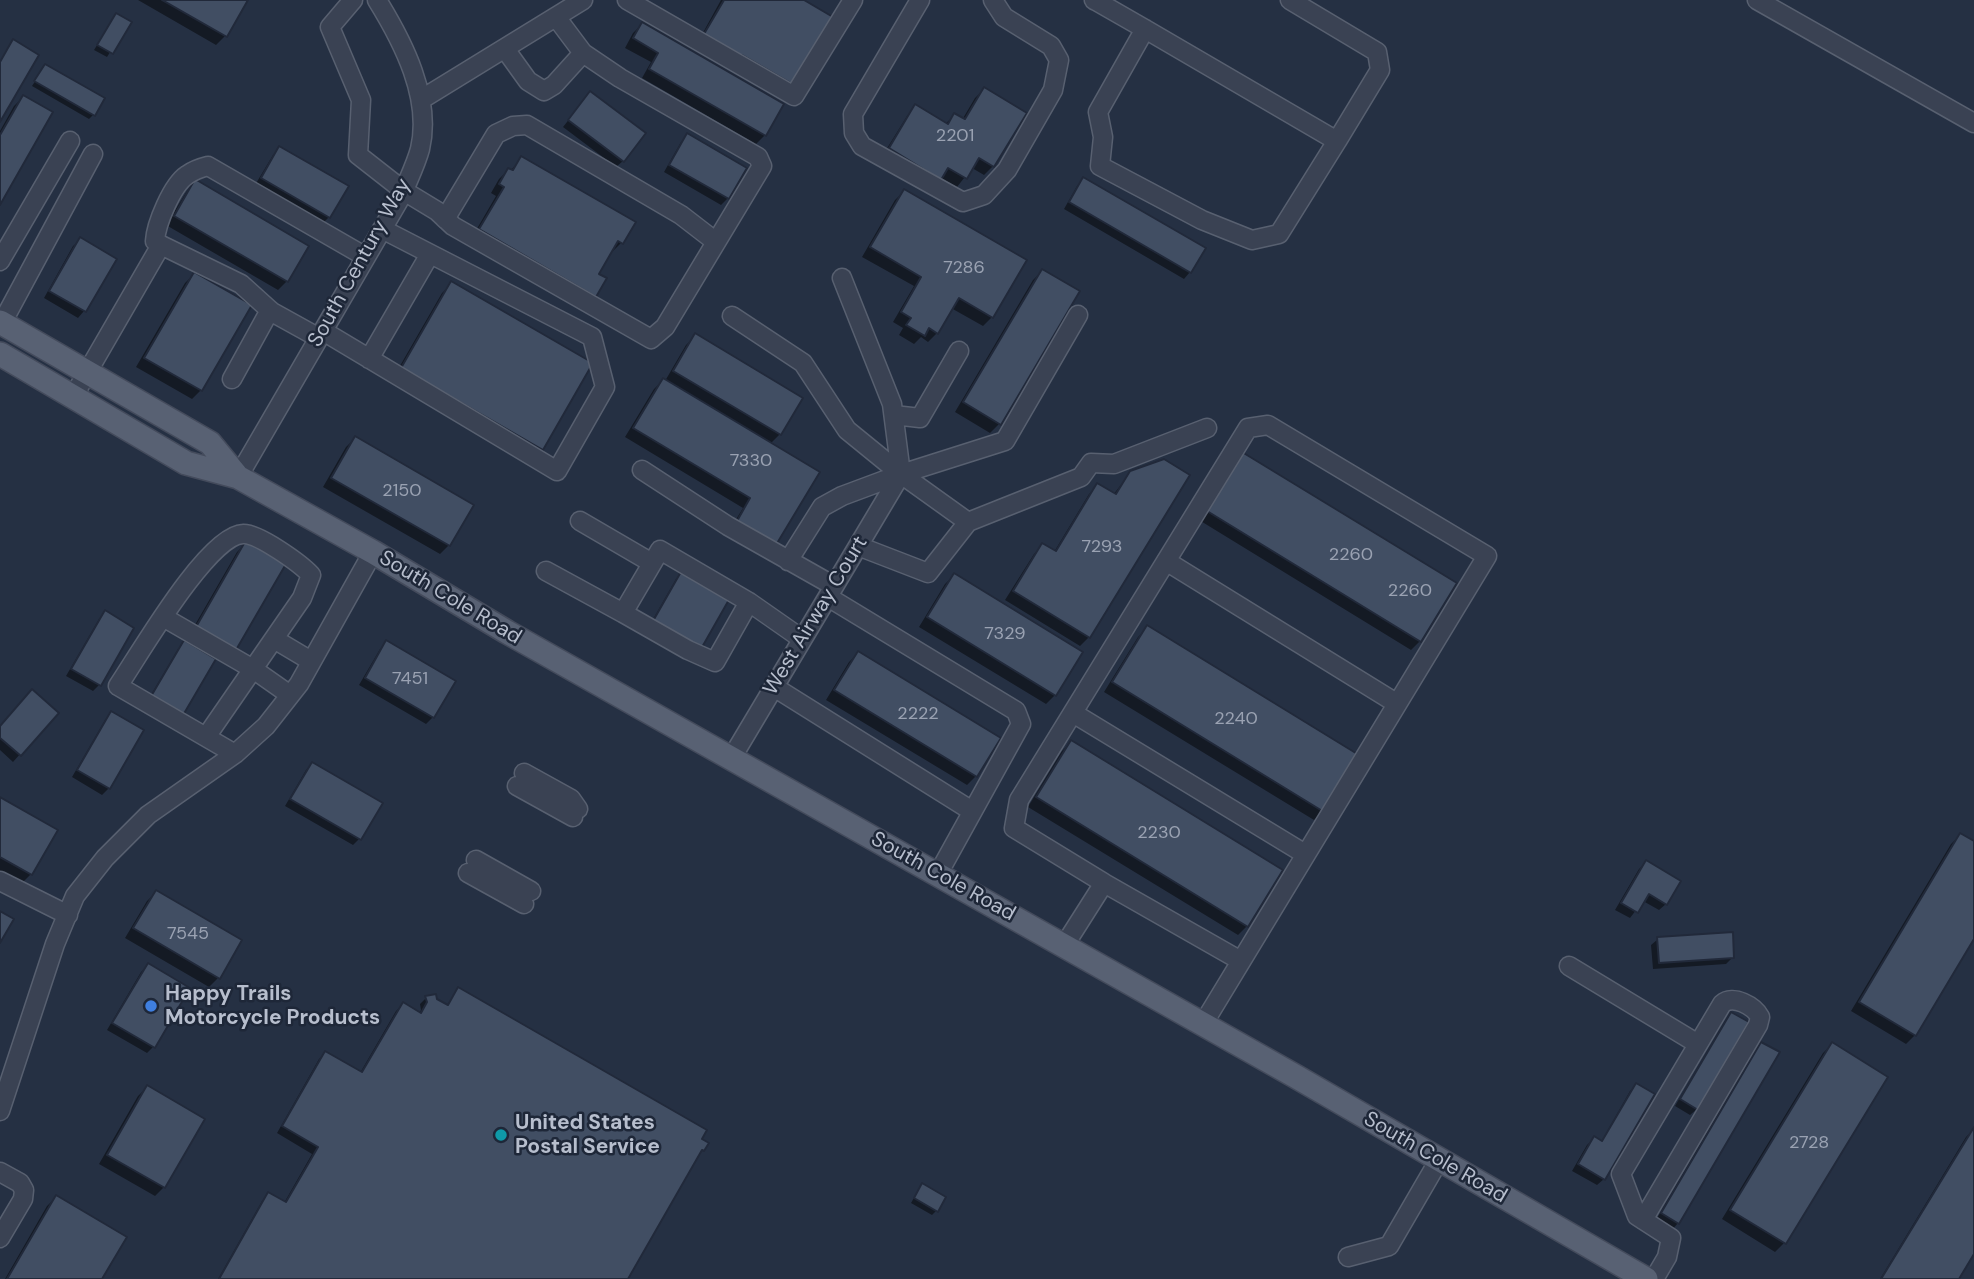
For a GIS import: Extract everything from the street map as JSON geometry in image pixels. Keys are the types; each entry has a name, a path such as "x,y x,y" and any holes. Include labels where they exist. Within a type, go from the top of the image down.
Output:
{"main road":[{"name":"South Cole Road","path":"1,323 210,443 238,477"},
{"name":"South Cole Road","path":"0,354 186,463 238,477 373,552 507,632 1203,1024 1646,1279"}],"street":[{"path":"353,0 330,27 362,100 358,155 404,191 437,211 453,226 651,339 665,327 762,166 758,157 620,78 583,53 556,17"},
{"name":"South Century Way","path":"238,477 404,191 420,147 422,99 400,37 377,0"},
{"path":"422,99 583,0"},
{"path":"627,0 794,96 853,0"},
{"path":"920,0 853,114 854,133 862,146 963,202 984,195 1007,170 1053,90 1059,60 1051,46 1004,17 993,0"},
{"path":"1094,0 1123,7 1145,29 1337,141"},
{"path":"1145,29 1098,111 1102,137 1100,166 1202,220 1252,240 1279,234 1380,70 1377,52 1290,0"},
{"path":"1757,0 1974,123"},
{"path":"505,48 528,82 544,90 554,85 583,53"},
{"path":"445,219 482,154 496,135 513,126 527,125 681,215 716,242"},
{"path":"0,261 70,141"},
{"path":"1,323 93,154"},
{"path":"366,257 208,166 184,176 156,227 155,241 161,245 241,284 270,310 369,359 556,471 605,387 592,337 382,229"},
{"path":"73,397 161,245"},
{"path":"369,359 430,254"},
{"path":"842,278 892,404 901,474"},
{"path":"232,379 270,310"},
{"path":"788,561 822,507 842,496 901,474 1006,441 1078,315"},
{"path":"732,316 803,363 847,430 901,474 968,522"},
{"path":"894,415 920,418 959,351"},
{"path":"1203,1024 1487,556 1268,425 1248,428 1019,800 1014,828 1241,961"},
{"path":"858,546 928,573 968,522 1081,477 1091,463 1114,464 1207,428"},
{"path":"642,470 727,526 788,561 831,592 1016,712 1021,724 938,874"},
{"name":"West Airway Court","path":"731,759 901,474"},
{"path":"580,521 652,563"},
{"path":"206,737 302,598 311,575 254,536 243,534 228,538 188,579 118,685 206,737 235,754"},
{"path":"623,613 660,550 749,602 802,639"},
{"path":"0,1111 5,1081 75,896 105,858 149,815 235,754 266,726 312,661 373,552"},
{"path":"1166,561 1396,703"},
{"path":"546,571 688,650 715,662 749,602"},
{"path":"163,617 253,669 290,695"},
{"path":"274,639 312,661"},
{"path":"774,687 972,811"},
{"path":"1073,713 1305,855"},
{"path":"521,779 575,813"},
{"path":"472,866 527,897"},
{"path":"0,881 68,915"},
{"path":"1065,946 1104,883"},
{"path":"1569,966 1698,1044"},
{"path":"1643,1220 1758,1026 1760,1017 1756,1011 1732,998 1722,1004 1623,1169 1622,1179 1637,1216 1643,1220 1671,1238 1667,1256 1654,1279"},
{"path":"1348,1257 1389,1246 1439,1160"},
{"path":"0,1172 20,1184 24,1190 23,1199 0,1238"}],"building":[{"path":"162,0 248,0 227,37"},
{"path":"724,0 804,0 833,17 794,85 742,55 739,61 701,39"},
{"path":"116,13 132,22 113,54 97,45"},
{"path":"642,22 784,104 766,136 649,69 658,53 633,38"},
{"path":"13,39 39,55 0,122 0,62"},
{"path":"45,64 105,98 95,116 34,81"},
{"path":"984,87 1027,113 994,167 979,158 967,179 948,168 941,180 889,148 915,104 948,124 954,113 965,119"},
{"path":"590,91 646,133 624,162 568,120"},
{"path":"23,95 53,112 0,205 0,135"},
{"path":"687,133 747,168 729,199 669,165"},
{"path":"279,146 349,186 330,218 261,178"},
{"path":"521,156 636,222 623,244 618,241 599,274 607,278 596,297 479,229 504,187 499,184 508,168 513,170"},
{"path":"1083,177 1206,248 1191,273 1069,202"},
{"path":"195,179 309,246 288,282 174,216"},
{"path":"904,189 1027,260 993,318 959,298 938,334 929,328 925,336 906,325 911,318 901,312 921,277 870,247"},
{"path":"80,237 117,259 86,312 49,291"},
{"path":"1042,269 1080,291 1001,425 963,402"},
{"path":"194,272 252,305 202,391 144,358"},
{"path":"451,281 593,363 543,450 401,368"},
{"path":"695,333 803,398 781,435 673,371"},
{"path":"663,378 820,472 776,545 737,521 750,498 633,428"},
{"path":"355,436 474,505 450,546 331,478"},
{"path":"1242,452 1457,583 1421,642 1207,511"},
{"path":"1164,459 1190,475 1090,638 1013,591 1042,543 1056,551 1097,483 1116,494 1130,471"},
{"path":"246,540 286,564 236,650 196,627"},
{"path":"682,570 730,598 701,649 653,621"},
{"path":"954,573 1083,652 1056,696 927,617"},
{"path":"105,610 134,628 101,686 71,669"},
{"path":"1147,625 1359,755 1324,812 1112,682"},
{"path":"184,640 216,659 182,717 150,698"},
{"path":"386,640 456,681 434,718 365,678"},
{"path":"858,651 1001,738 977,777 834,690"},
{"path":"32,689 59,713 21,756 0,738 0,726"},
{"path":"111,711 144,730 110,789 77,770"},
{"path":"1071,740 1283,870 1248,927 1036,797"},
{"path":"312,762 383,803 361,840 290,799"},
{"path":"0,797 58,830 32,875 0,857"},
{"path":"1960,833 1974,841 1974,939 1916,1036 1859,1002"},
{"path":"1646,860 1681,881 1667,905 1649,894 1638,913 1621,903"},
{"path":"156,890 242,940 220,979 133,928"},
{"path":"0,911 14,919 0,943"},
{"path":"1733,932 1734,958 1659,963 1657,937"},
{"name":"Happy Trails Motorcycle Products","path":"148,963 190,988 155,1048 112,1023"},
{"name":"United States Postal Service","path":"458,987 707,1130 702,1139 709,1143 704,1151 702,1150 628,1279 219,1279 268,1192 286,1202 318,1147 282,1126 325,1051 362,1072 403,1002 421,1013 427,1002 425,996 436,994 437,999 448,1005"},
{"path":"1731,1012 1749,1022 1698,1110 1680,1099"},
{"path":"1761,1042 1780,1052 1679,1224 1661,1213"},
{"path":"1832,1042 1888,1077 1786,1244 1730,1210"},
{"path":"1636,1083 1655,1094 1605,1180 1578,1164 1594,1136 1602,1141"},
{"path":"147,1085 205,1119 165,1188 107,1155"},
{"path":"1974,1127 1974,1254 1959,1279 1881,1279"},
{"path":"922,1183 946,1197 938,1212 914,1198"},
{"path":"56,1195 127,1237 102,1279 7,1279"}],"place":[{"name":"Happy Trails Motorcycle Products","path":"151,1006"},
{"name":"United States Postal Service","path":"501,1135"}]}
